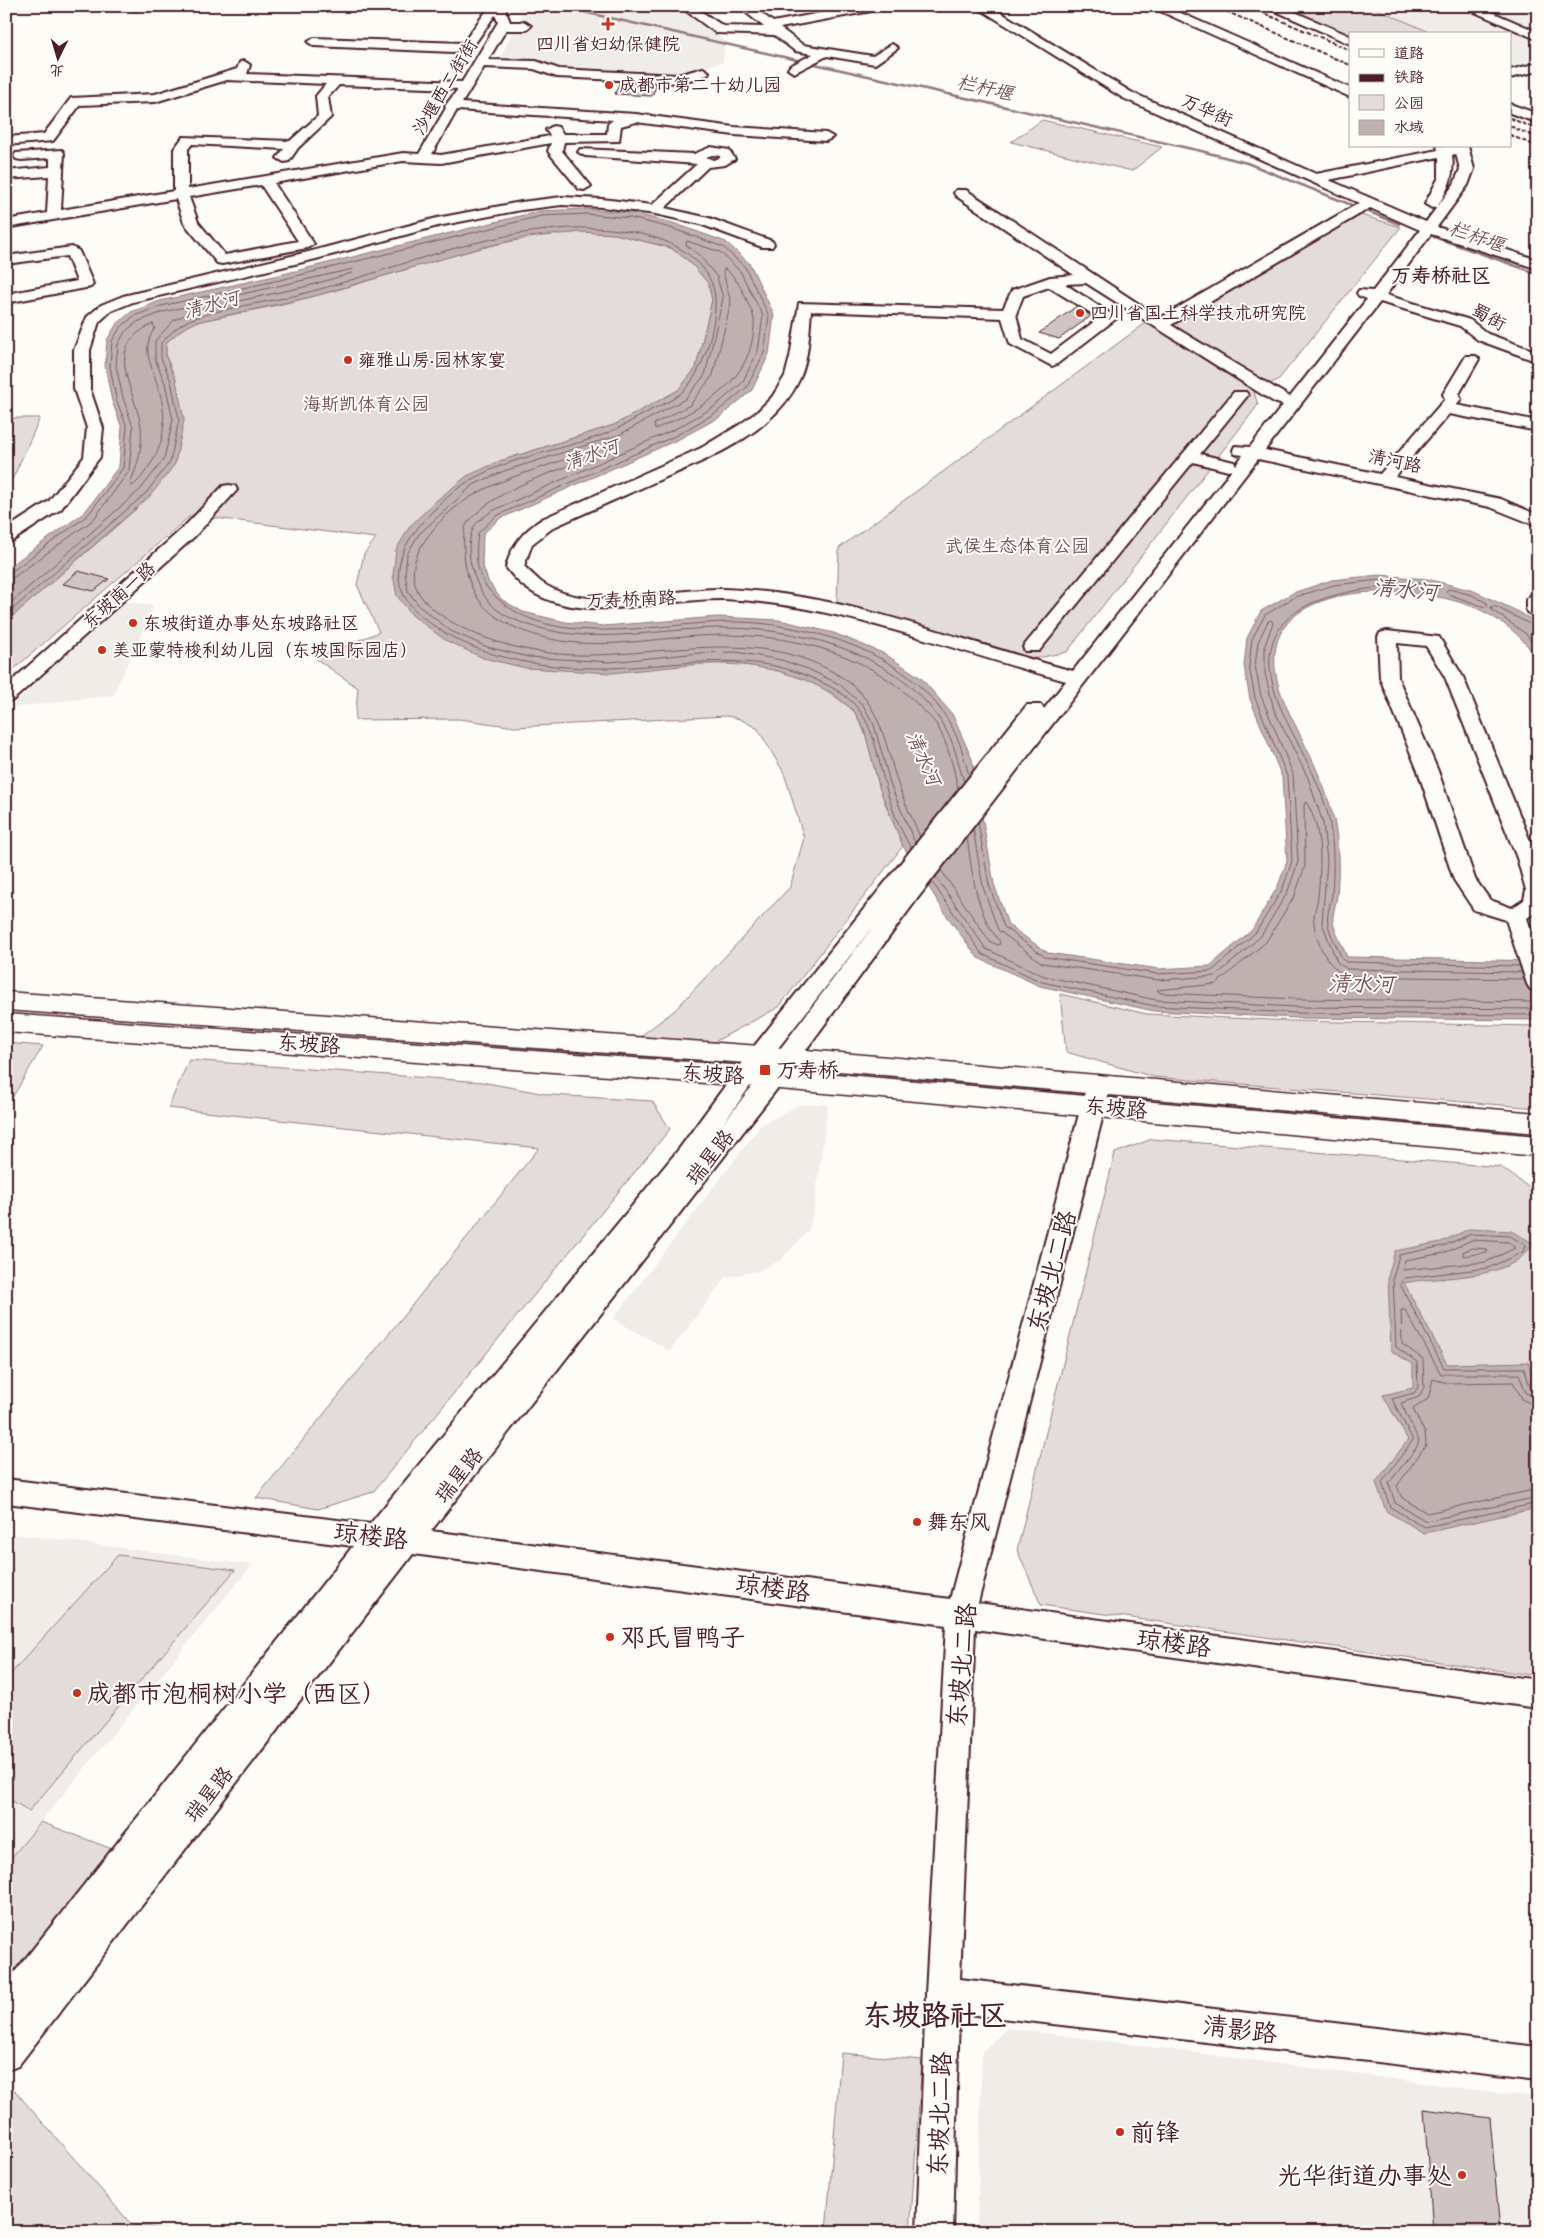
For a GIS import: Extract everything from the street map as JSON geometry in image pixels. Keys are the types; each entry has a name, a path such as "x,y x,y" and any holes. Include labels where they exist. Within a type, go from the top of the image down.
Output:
{"main road":[{"name":"东坡路","path":"6,1002 1096,1095 1538,1123"},
{"name":"东坡路","path":"6,1023 766,1067"},
{"name":"东坡路","path":"1096,1095 1538,1146"}],"street":[{"name":"沙堰西二街街","path":"423,158 452,106 504,22 497,6"},
{"path":"314,42 453,48 467,46 497,6"},
{"path":"686,6 720,30 774,29 877,6"},
{"path":"744,6 799,48 875,60 892,48"},
{"name":"万华街","path":"981,6 1127,95 1316,178 1363,207 1538,265"},
{"path":"1155,6 1349,93"},
{"path":"1176,6 1349,82"},
{"path":"1270,6 1349,40"},
{"path":"1467,6 1538,36"},
{"path":"502,26 525,26"},
{"path":"794,69 826,52"},
{"path":"481,62 536,65 557,74 679,79 703,72"},
{"path":"6,141 48,138 76,101 154,98 243,72 244,64"},
{"path":"1512,74 1538,67"},
{"path":"229,77 466,86"},
{"path":"281,177 277,167 293,146 325,117 322,96 335,82"},
{"path":"452,106 636,118 734,131 826,137"},
{"path":"1512,109 1538,119"},
{"path":"6,224 403,157 441,159 556,140 614,138 614,124 636,118"},
{"path":"556,140 719,163 728,159 727,155 716,152 734,131"},
{"path":"266,180 307,244 222,260 191,223 181,194 180,149 188,140 293,146"},
{"path":"556,140 584,186"},
{"path":"1069,676 1248,452 1424,226 1461,185 1467,168 1461,148 1445,149 1316,178"},
{"path":"1424,226 1445,183 1448,164 1445,149"},
{"path":"6,157 57,154 54,215"},
{"path":"655,210 702,161"},
{"path":"6,175 56,171"},
{"path":"961,192 1160,325 1287,401"},
{"path":"6,537 55,505 92,457 95,428 82,389 82,350 92,320 106,308 128,299 311,256 389,233 521,206 562,201 602,202 655,210 704,221 767,244"},
{"path":"1160,325 1363,207"},
{"path":"6,260 72,251 86,284 6,298"},
{"path":"1050,281 1109,318 1052,361 1014,341 1008,314 1017,293 1050,281 1089,278"},
{"name":"蜀街","path":"1371,294 1464,323 1489,340 1538,357"},
{"name":"万寿桥南路","path":"1008,314 804,306 798,355 790,384 768,410 741,432 704,453 548,523 527,537 518,553 515,567 524,580 544,593 575,601 605,603 720,594 772,596 827,607 1069,676"},
{"path":"1384,480 1453,399 1451,394 1471,359"},
{"path":"1032,647 1240,395"},
{"path":"1445,408 1538,426"},
{"path":"1069,676 1228,466 1248,452"},
{"name":"清河路","path":"1248,452 1495,503 1538,522"},
{"path":"1189,456 1228,466"},
{"name":"东坡南一路","path":"6,696 189,532 229,490"},
{"path":"1538,598 1535,600 1535,610 1538,612"},
{"path":"1387,637 1432,641 1454,677 1527,858 1537,890 1534,903 1515,916 1482,906 1465,880 1428,771 1389,678 1387,637"},
{"name":"瑞星路","path":"6,2054 408,1539 766,1067 1069,676"},
{"path":"1515,916 1538,984"},
{"name":"瑞星路","path":"6,2010 378,1535 688,1155 766,1067"},
{"name":"东坡北二路","path":"935,2232 943,1994 962,1612 1096,1095"},
{"name":"琼楼路","path":"6,1491 378,1535 962,1612 1538,1694"},
{"name":"清影路","path":"943,1994 1538,2064"}],"shaded area":[{"name":"四川省妇幼保健院","path":"526,6 673,6 725,41 723,62 671,76 556,71 552,65 498,62"},
{"path":"1370,6 1538,6 1538,61 1515,68 1512,67 1512,32 1429,32"},
{"name":"美亚蒙特梭利幼儿园（东坡国际园店）","path":"123,601 154,606 113,695 10,708"},
{"path":"828,1104 814,1208 809,1230 781,1260 758,1271 726,1277 670,1351 613,1319 762,1124 799,1105"},
{"name":"成都市泡桐树小学（西区）","path":"6,1533 252,1565 6,1864"},
{"path":"1007,2028 1538,2098 1538,2232 977,2232 982,2052"}],"green space":[{"path":"1280,6 1370,6 1429,32 1349,32 1349,36"},
{"path":"1042,120 1162,147 1132,171 1011,142"},
{"name":"武侯生态体育公园","path":"1361,215 1401,227 1279,379 1254,392 1258,405 1067,652 1033,659 837,602 839,548 1147,322 1159,330"},
{"name":"海斯凯体育公园","path":"583,232 615,234 671,248 690,262 708,283 712,300 696,368 679,390 614,425 500,461 393,575 700,664 756,667 792,675 809,681 825,690 855,713 864,731 882,796 903,846 779,1007 714,1042 638,1038 674,1011 790,887 804,838 784,773 758,729 740,719 727,716 515,727 459,719 355,720 358,688 315,658 379,632 357,585 364,554 376,538 191,515 6,676 6,622 136,509 176,380 166,357 166,343 180,330 196,322 311,297 479,249 548,235"},
{"path":"6,418 40,418 13,478 6,478"},
{"path":"1060,994 1147,1014 1291,1021 1538,1026 1538,1108 1154,1077 1066,1052"},
{"path":"6,1043 43,1046 9,1103 6,1103"},
{"path":"189,1060 482,1082 551,1095 652,1101 670,1129 373,1492 318,1509 256,1498 539,1148 168,1108"},
{"path":"1152,1139 1501,1167 1531,1189 1538,1218 1538,1676 1041,1605 1017,1550 1115,1153"},
{"name":"成都市泡桐树小学（西区）","path":"118,1555 235,1570 29,1811 6,1797 6,1679"},
{"path":"41,1822 112,1849 6,1981 6,1864"},
{"path":"841,2053 922,2060 910,2232 826,2232"},
{"path":"9,2084 131,2224 179,2232 6,2232 6,2087"}],"water":[{"name":"清水河","path":"586,209 632,213 673,223 726,242 750,264 774,315 769,354 752,390 720,417 679,439 499,519 483,534 482,563 488,581 501,599 523,612 565,622 604,626 717,617 779,620 834,633 885,654 921,678 952,714 972,759 994,884 1008,925 1048,953 1159,969 1210,966 1252,930 1278,886 1287,861 1282,777 1250,699 1244,666 1247,638 1261,611 1293,593 1332,580 1379,575 1427,579 1474,591 1519,612 1538,624 1538,660 1522,639 1510,628 1488,614 1465,604 1404,592 1370,592 1337,597 1309,607 1288,623 1276,646 1275,672 1282,696 1317,771 1334,820 1338,868 1337,896 1333,922 1347,957 1538,961 1538,1020 1297,1018 1154,1011 1040,986 978,958 947,916 903,846 880,790 864,729 854,711 832,693 803,679 778,671 736,663 700,664 611,673 526,668 483,658 445,640 412,615 397,596 393,575 396,550 410,526 437,500 467,476 500,461 614,425 678,390 696,368 712,300 708,283 690,262 671,248 615,234 583,232 526,237 480,248 311,297 196,322 181,330 166,343 166,357 176,380 184,420 175,464 150,496 6,622 6,569 85,512 119,466 122,428 112,401 105,367 107,340 116,325 131,312 160,301 279,275 540,211"},
{"path":"1469,1229 1511,1231 1533,1243 1523,1256 1510,1265 1493,1271 1475,1275 1404,1283 1447,1364 1528,1362 1538,1394 1538,1508 1424,1533 1386,1511 1376,1482 1408,1440 1383,1395 1413,1388 1413,1364 1391,1351 1388,1277 1395,1251 1441,1242"}],"building":[{"path":"620,82 657,84 652,96 615,94"},
{"name":"四川省国土科学技术研究院","path":"1077,306 1091,316 1059,339 1039,333"},
{"path":"78,571 109,579 94,591 63,584"},
{"name":"光华街道办事处","path":"1424,2109 1490,2118 1500,2232 1433,2232"}],"waterway":[{"name":"栏杆堰","path":"557,6 1201,151 1247,163 1399,224"},
{"name":"栏杆堰","path":"1434,237 1533,272"},
{"name":"栏杆堰","path":"1529,271 1538,274"}],"railway":[{"path":"1214,6 1349,65"},
{"path":"1247,6 1349,50"},
{"path":"1512,119 1538,130"},
{"path":"1512,127 1538,138"},
{"path":"1512,136 1538,147"}],"place":[{"name":"四川省妇幼保健院","path":"608,24"},
{"name":"成都市第二十幼儿园","path":"609,85"},
{"name":"四川省国土科学技术研究院","path":"1080,313"},
{"name":"雍雅山房·园林家宴","path":"348,360"},
{"name":"东坡街道办事处东坡路社区","path":"133,623"},
{"name":"美亚蒙特梭利幼儿园（东坡国际园店）","path":"102,650"},
{"name":"万寿桥","path":"765,1070"},
{"name":"舞东风","path":"917,1522"},
{"name":"邓氏冒鸭子","path":"610,1637"},
{"name":"成都市泡桐树小学（西区）","path":"77,1693"},
{"name":"前锋","path":"1120,2132"},
{"name":"光华街道办事处","path":"1462,2175"}],"district":[{"name":"万寿桥社区","path":"1441,275"},
{"name":"东坡路社区","path":"935,2015"}]}
